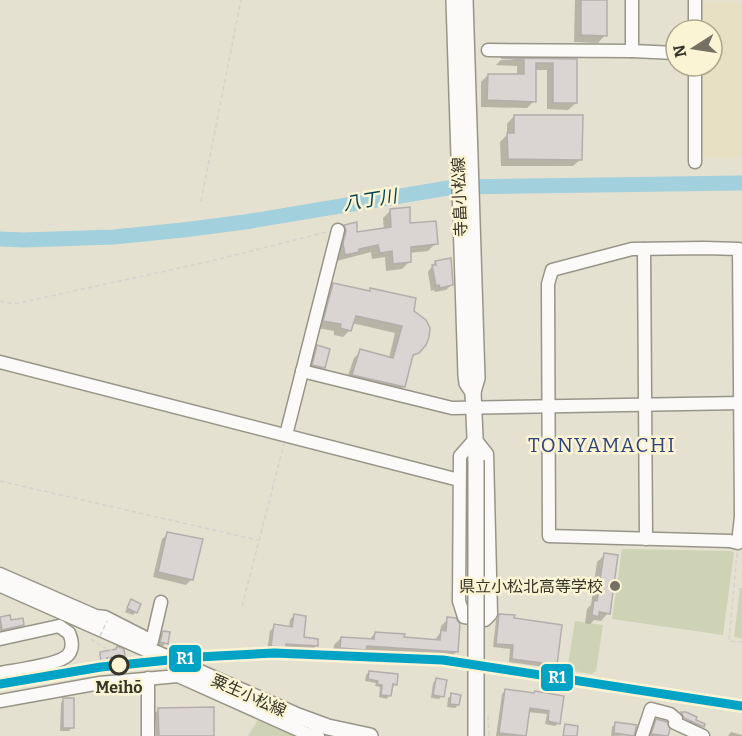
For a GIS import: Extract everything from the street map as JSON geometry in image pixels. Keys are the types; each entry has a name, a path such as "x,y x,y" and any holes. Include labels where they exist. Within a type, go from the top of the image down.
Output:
{"main road":[{"name":"寺畠小松線","path":"454,0 462,117 467,274 466,375 474,400 476,460 476,736"},
{"name":"寺畠小松線","path":"462,117 465,0"},
{"name":"粟生小松線","path":"0,584 298,716 327,727 370,736"}],"street":[{"path":"632,0 632,51"},
{"path":"695,0 695,18"},
{"path":"488,50 664,52"},
{"path":"695,78 695,162"},
{"path":"286,435 338,230"},
{"path":"632,249 644,249 739,249 742,404 740,544 730,541 549,536 548,284 552,270 632,249"},
{"path":"644,249 646,539"},
{"path":"0,362 459,480"},
{"path":"302,371 452,408 474,400 548,406 742,404"},
{"path":"475,439 487,454 491,614 485,620 464,617 459,601 459,480 460,456 475,439"},
{"path":"0,574 96,616 105,617 152,641 161,602"},
{"path":"0,639 58,626 69,633 72,646 70,653 60,660 0,673"},
{"path":"0,701 100,683 178,676 305,733 318,736"},
{"path":"148,678 148,736"},
{"path":"642,736 651,709 670,714 676,718 675,723 703,736"}],"path":[{"path":"201,201 241,0"},
{"path":"0,300 14,304 207,262 338,230"},
{"path":"242,606 257,540 286,435"},
{"path":"0,481 257,540"},
{"path":"740,544 729,641 742,642"},
{"path":"100,636 107,621"},
{"path":"108,662 109,653 114,644"},
{"path":"488,708 489,736"}],"shaded area":[{"path":"703,2 742,3 742,158 703,157 703,78 724,78 724,18 703,18"}],"green space":[{"path":"622,549 731,551 734,553 723,635 612,619"},
{"path":"740,588 742,588 742,639 734,637"},
{"path":"575,621 603,625 596,671 592,674 567,670"},
{"path":"259,718 306,736 248,736"}],"building":[{"path":"581,0 607,0 607,36 581,35"},
{"path":"501,58 577,59 577,103 553,103 553,63 536,63 536,102 487,100 488,74 524,74 524,60"},
{"path":"514,115 583,115 582,160 508,159 507,133 514,133"},
{"path":"410,207 410,223 436,221 438,244 411,247 411,262 393,264 392,251 380,253 378,245 345,255 344,225 357,222 357,232 391,227 390,209"},
{"path":"451,258 453,285 440,288 439,285 436,286 432,265 436,265 435,261"},
{"path":"333,283 416,298 414,311 426,320 430,328 429,337 419,353 413,355 405,387 352,375 360,349 393,358 402,326 356,316 351,331 340,328 341,324 323,321"},
{"path":"317,345 330,349 325,368 312,365"},
{"path":"167,532 203,539 193,580 158,572"},
{"path":"604,553 618,555 610,614 599,612 599,617 592,615 594,600 597,601"},
{"path":"131,599 141,604 137,613 127,608"},
{"path":"294,614 306,616 304,637 318,639 318,646 286,644 286,648 271,646 274,624 292,627"},
{"path":"499,614 562,625 557,665 512,659 513,645 496,644"},
{"path":"10,615 11,620 23,618 24,625 2,630 0,617"},
{"path":"447,617 456,618 460,624 458,652 367,646 366,650 340,648 341,637 374,639 375,632 440,640 441,630 446,631"},
{"path":"163,631 170,632 168,644 160,642"},
{"path":"117,646 124,649 125,656 107,658 108,663 101,664 100,652 116,649"},
{"path":"369,671 398,674 397,685 393,684 391,696 381,695 382,685 377,684 378,681 368,679"},
{"path":"436,678 447,680 444,697 433,695"},
{"path":"505,689 564,696 560,724 548,721 549,711 530,708 526,736 499,733"},
{"path":"451,693 461,695 459,705 450,704"},
{"path":"63,698 74,698 74,728 63,728"},
{"path":"214,707 214,736 159,736 158,708"},
{"path":"681,712 697,717 696,720 705,724 704,727 684,718"},
{"path":"656,719 667,722 670,729 668,736 651,734"},
{"path":"615,722 637,725 634,736 614,733"},
{"path":"565,724 578,726 577,736 563,736"}],"waterway":[{"name":"八丁川","path":"0,239 114,237 183,230 245,222 454,187 742,183"}],"transit line":[{"name":"R1","path":"0,684 101,667 198,657 274,653 443,660 742,706"}],"place":[{"name":"県立小松北高等学校","path":"615,586"},
{"name":"Meihō","path":"119,665"}],"district":[{"name":"TONYAMACHI","path":"602,445"}]}
